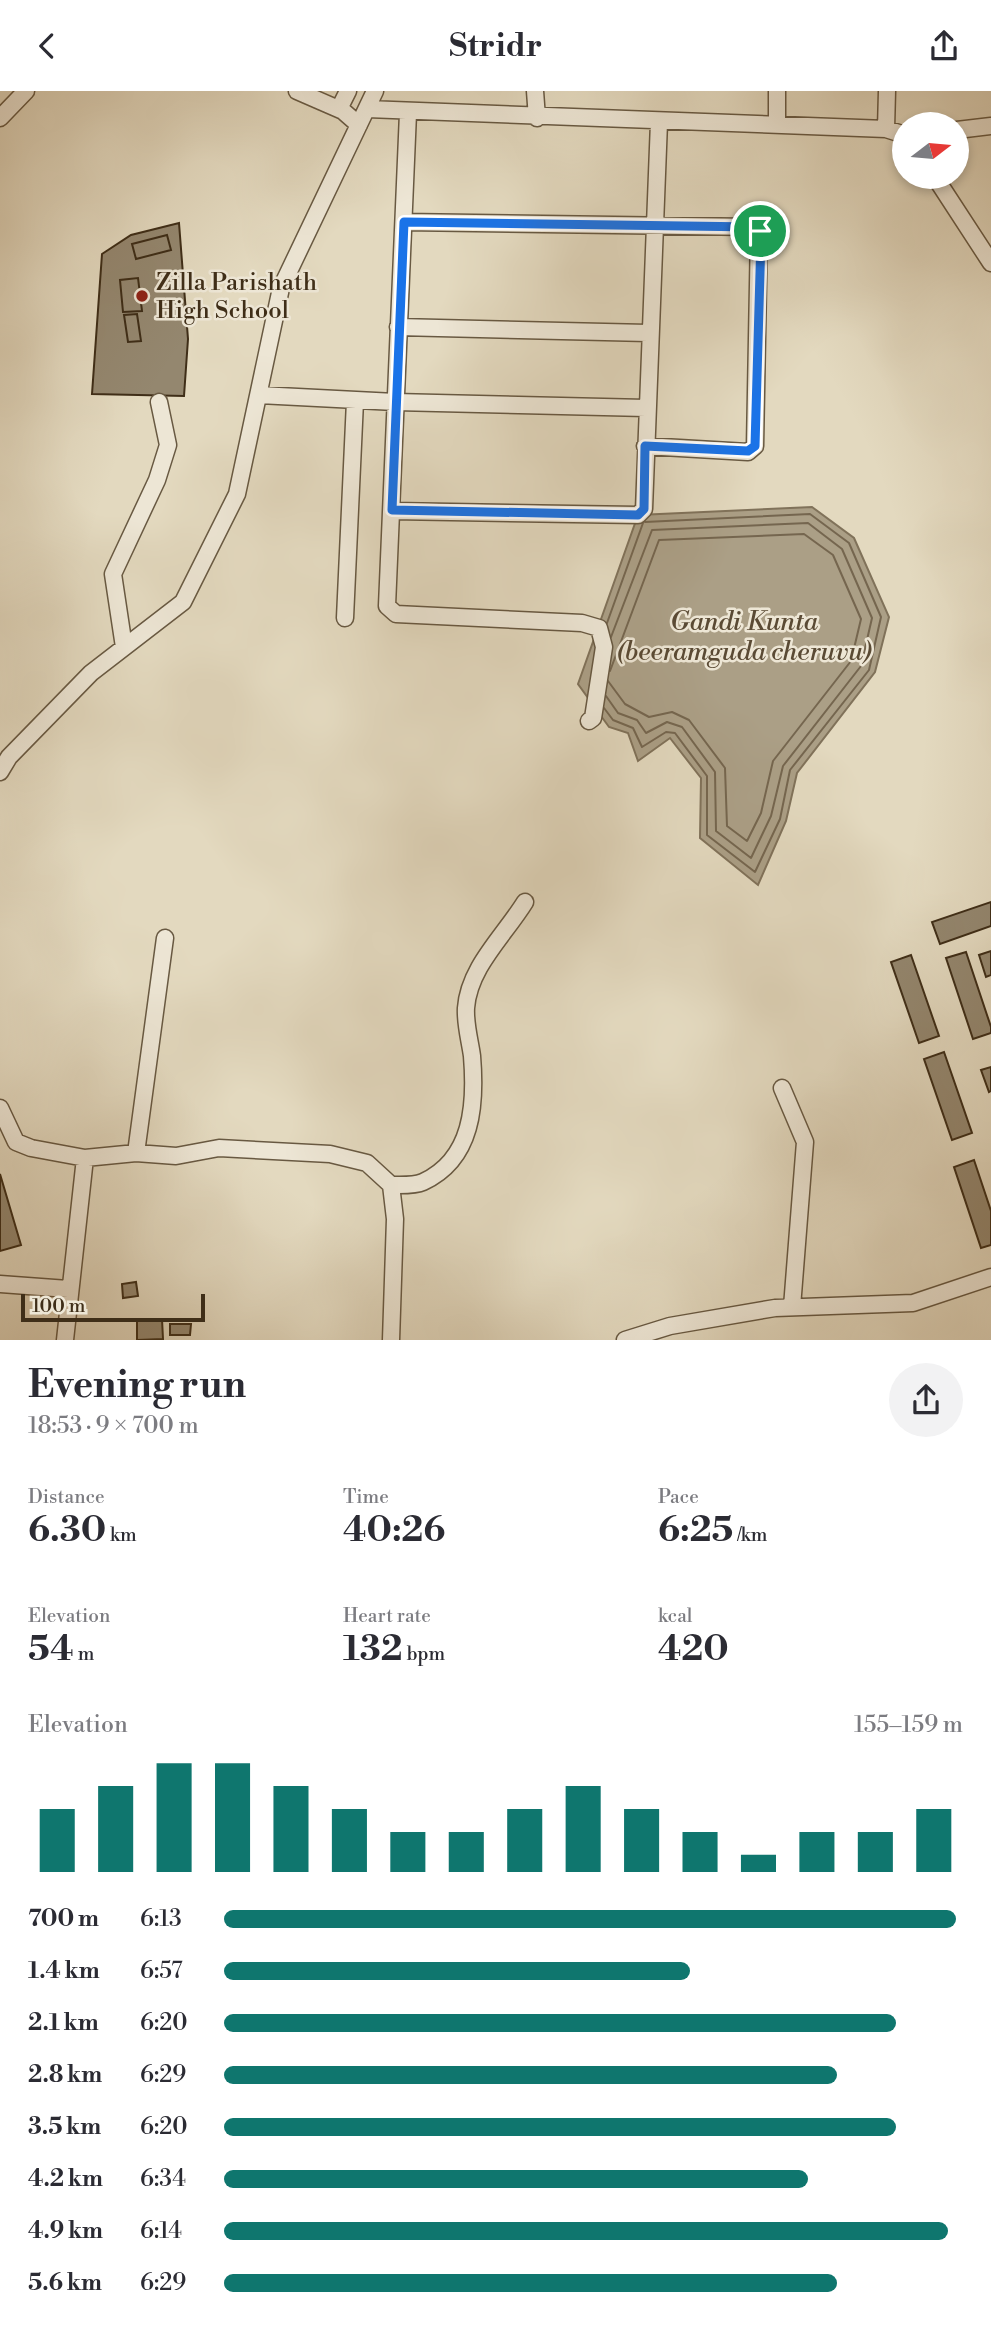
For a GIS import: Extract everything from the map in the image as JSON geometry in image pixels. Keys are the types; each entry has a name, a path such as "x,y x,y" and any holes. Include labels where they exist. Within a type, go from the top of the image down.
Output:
{"street":[{"path":"0,118 26,91"},
{"path":"297,91 339,109 359,125"},
{"path":"339,109 348,91"},
{"path":"0,772 9,757 91,673 183,601 237,494 281,288 375,91"},
{"path":"535,91 537,118"},
{"path":"778,91 778,124"},
{"path":"886,129 887,91"},
{"path":"367,109 408,113 778,124 892,131"},
{"path":"408,113 387,606 390,612 582,624 599,628 604,647 593,718 589,721"},
{"path":"392,510 638,515 644,509 648,333 659,122"},
{"path":"970,129 991,126"},
{"path":"942,189 991,263"},
{"path":"404,222 755,227 760,231 755,446 748,451 645,446"},
{"path":"398,327 648,333"},
{"path":"259,395 355,401 646,408"},
{"path":"345,618 355,401"},
{"path":"124,647 113,575 157,480 168,445 159,402"},
{"path":"391,1185 421,1183 442,1170 467,1141 473,1089 466,1008 478,965 503,936 525,902"},
{"path":"136,1153 164,938"},
{"path":"782,1088 805,1142 792,1307"},
{"path":"0,1108 16,1142 31,1148 85,1158 136,1153 176,1156 219,1148 330,1154 367,1163 391,1185 395,1219 391,1340"},
{"path":"65,1340 68,1289 80,1217 85,1158"},
{"path":"625,1340 670,1327 792,1307 913,1303 990,1280"},
{"path":"0,1284 68,1289"}],"water":[{"name":"Gandi Kunta (beeramguda cheruvu)","path":"812,507 854,538 889,617 875,672 797,773 786,821 758,885 700,838 701,778 670,738 638,761 628,733 609,727 578,684 638,515"}],"building":[{"name":"Zilla Parishath High School","path":"179,223 188,339 184,396 92,394 102,254 131,235"},
{"path":"167,235 171,250 136,259 132,244"},
{"path":"138,278 142,311 123,312 120,280"},
{"path":"137,314 141,341 128,342 124,315"},
{"path":"991,902 991,926 940,944 932,922"},
{"path":"991,951 991,975 986,977 979,955"},
{"path":"966,952 991,1027 991,1033 973,1039 946,958"},
{"path":"911,955 939,1036 919,1043 891,962"},
{"path":"944,1052 972,1133 952,1140 924,1059"},
{"path":"991,1067 991,1091 989,1092 981,1070"},
{"path":"974,1160 991,1211 991,1245 981,1248 954,1167"},
{"path":"0,1174 21,1245 0,1251"},
{"path":"136,1282 138,1296 123,1298 122,1284"},
{"path":"162,1319 163,1339 137,1340 137,1320"},
{"path":"170,1324 191,1324 190,1335 170,1335"}],"place":[{"name":"Zilla Parishath High School","path":"142,296"}],"route":[{"path":"404,222 755,227 760,231 755,446 751,450 645,446 644,509 638,515 392,510 404,222"}]}
